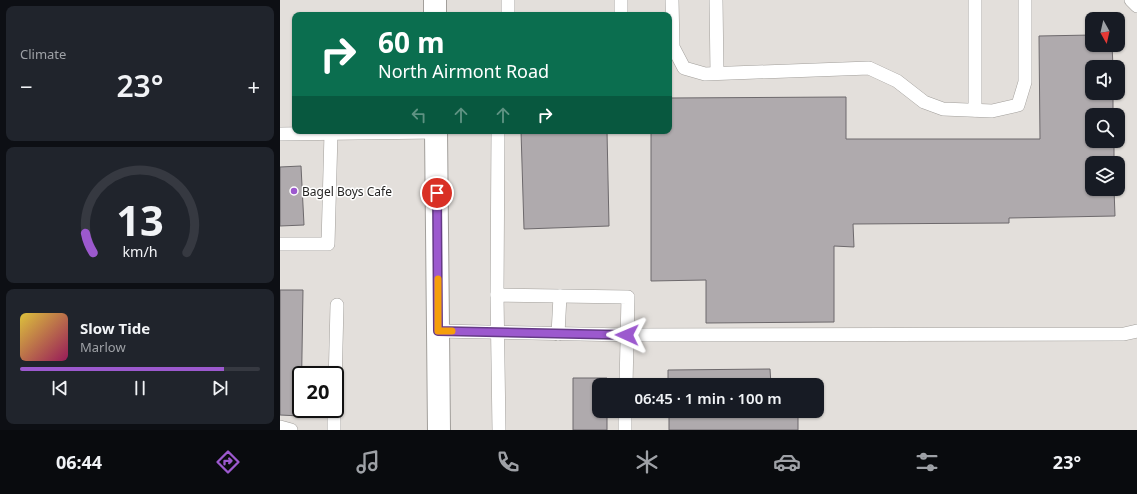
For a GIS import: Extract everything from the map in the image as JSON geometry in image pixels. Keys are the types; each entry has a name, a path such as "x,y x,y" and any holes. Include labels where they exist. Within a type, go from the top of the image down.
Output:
{"street":[{"path":"435,0 435,12"},
{"path":"436,134 439,430"}],"lane":[{"path":"508,0 508,12"},
{"path":"621,0 621,12"},
{"path":"672,0 672,12"},
{"path":"716,0 717,73"},
{"path":"975,0 975,110"},
{"path":"672,49 684,68 704,74 869,68 897,81 924,102 943,109 992,111 1018,105 1025,82 1025,0"},
{"path":"1131,0 1137,6"},
{"path":"280,134 292,134"},
{"path":"280,244 328,244 331,134"},
{"path":"498,134 497,332 499,430"},
{"path":"497,295 628,297 626,378"},
{"path":"558,334 560,296"},
{"path":"335,366 337,305"},
{"path":"438,331 627,335 1124,334 1137,331"},
{"path":"334,418 334,430"},
{"path":"625,418 625,430"},
{"path":"280,427 291,430"}],"building":[{"path":"1085,35 1085,52 1112,52 1113,60 1085,60 1085,100 1113,100 1113,108 1085,108 1085,148 1114,148 1114,156 1085,156 1085,196 1114,196 1115,216 1009,218 1009,223 853,224 854,247 834,246 834,322 706,323 706,280 651,281 651,134 672,134 672,98 846,97 846,139 1040,139 1039,36"},
{"path":"521,134 607,134 609,226 524,229"},
{"path":"301,166 304,225 280,226 280,167"},
{"path":"280,290 303,290 302,366 292,366 292,416 280,415"},
{"path":"770,369 771,378 668,378 668,370"},
{"path":"573,378 592,378 592,418 607,418 607,430 573,430"},
{"path":"669,418 798,418 798,430 669,430"}],"slow traffic":[{"path":"438,279 438,331 452,331"}],"place":[{"name":"Bagel Boys Cafe","path":"294,191"}],"route":[{"path":"437,193 438,331 627,335"}]}
